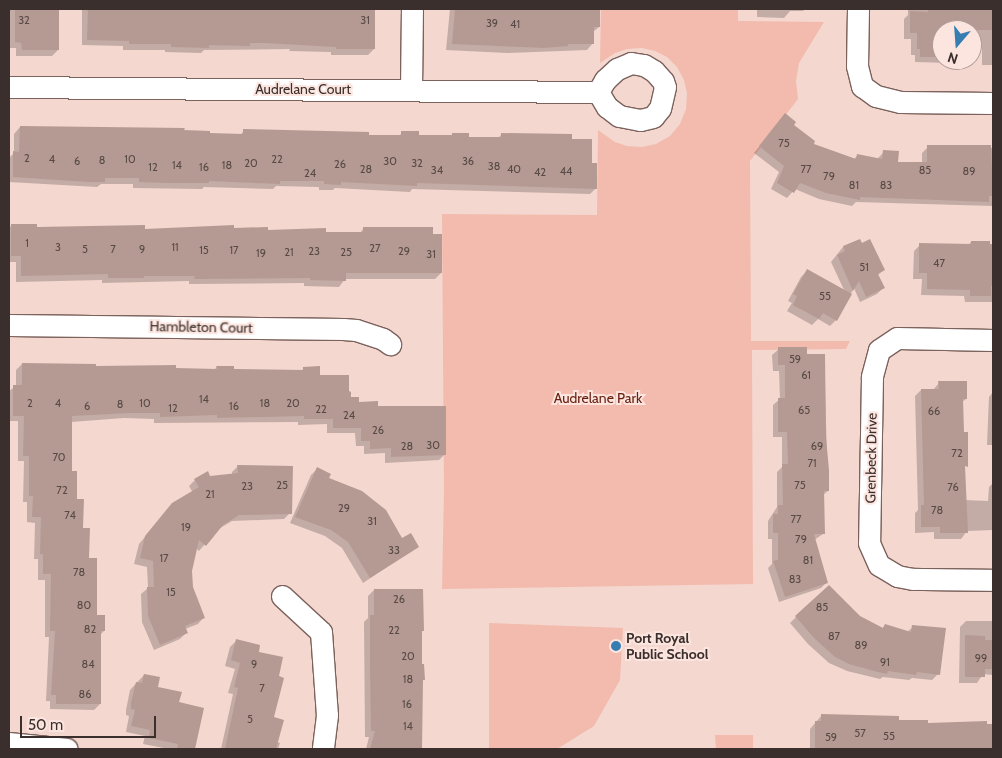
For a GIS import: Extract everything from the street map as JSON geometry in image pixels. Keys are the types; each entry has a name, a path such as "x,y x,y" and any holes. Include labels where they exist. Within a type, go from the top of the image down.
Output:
{"street":[{"path":"411,90 412,9"},
{"path":"858,9 857,66 862,86 876,96 900,102 993,103"},
{"name":"Audrelane Court","path":"9,87 598,92"},
{"name":"Hambleton Court","path":"9,325 343,329 356,330 383,339 390,344"},
{"name":"Grenbeck Drive","path":"993,340 896,338 879,350 872,377 870,543 879,565 897,576 913,579 993,580"},
{"path":"282,596 321,632 327,715 324,749"},
{"path":"9,743 66,749"}],"green space":[{"name":"Audrelane Park","path":"601,9 738,9 738,21 824,22 799,63 796,81 798,99 750,161 751,341 850,341 846,349 752,350 753,584 442,589 444,491 442,214 597,215 598,130 615,142 627,146 642,147 656,144 670,136 680,124 686,109 687,93 684,80 677,67 667,57 655,51 642,48 627,49 615,53 600,63"},
{"path":"489,623 623,628 620,680 594,726 557,749 489,749"},
{"path":"715,735 753,735 753,749 716,749"}],"building":[{"path":"15,9 59,9 59,50 22,50 21,43 15,42"},
{"path":"88,9 375,9 375,49 336,49 336,47 265,43 250,43 250,46 209,45 209,48 171,47 171,44 129,44 129,41 87,40"},
{"path":"455,9 600,9 600,27 594,27 594,44 568,44 568,46 544,48 452,44"},
{"path":"928,9 993,9 993,30 982,30 982,20 932,20 932,57 920,57 920,49 917,49 917,33 910,33 910,11 928,12"},
{"path":"785,113 796,122 794,125 815,141 814,144 856,159 857,154 882,159 883,150 899,151 898,162 927,162 927,145 991,145 993,196 989,196 989,202 860,197 860,200 826,193 800,183 794,193 777,183 784,166 759,146"},
{"path":"20,126 185,128 184,130 210,131 210,133 243,134 243,129 369,132 369,135 401,135 401,131 419,131 419,135 469,133 469,137 501,137 501,133 572,134 572,139 592,139 592,163 597,163 597,189 417,183 417,186 341,182 341,185 324,184 324,181 280,181 280,184 209,181 209,183 168,183 139,182 139,178 105,178 105,182 88,182 13,177 13,151 19,152"},
{"path":"11,224 37,224 37,227 145,225 145,229 234,225 234,228 268,227 268,230 326,228 326,232 363,232 363,227 433,227 433,234 442,234 442,273 346,273 346,281 310,280 310,278 194,279 195,276 108,278 108,274 21,276 21,256 11,256"},
{"path":"860,239 862,243 870,239 885,270 878,274 885,288 866,297 859,281 853,291 837,255 845,251 843,246"},
{"path":"971,241 990,241 990,244 993,244 993,286 991,286 991,296 970,296 970,290 927,289 927,273 919,273 919,243 971,244"},
{"path":"807,269 852,294 837,321 823,313 819,319 793,305 797,296 793,294"},
{"path":"778,347 807,347 807,354 825,354 826,438 829,470 829,491 824,491 825,534 814,534 828,583 785,597 773,561 778,560 778,533 773,533 773,514 778,514 778,505 783,505 782,464 788,464 787,432 778,432 778,398 785,398 785,365 778,365"},
{"path":"22,363 96,364 96,366 176,365 176,368 217,369 216,366 234,366 234,369 303,370 303,367 320,366 320,375 349,375 351,397 359,397 359,402 378,401 378,406 446,406 446,455 391,457 391,448 370,449 370,441 361,441 361,428 333,428 333,419 304,419 304,416 217,418 217,415 160,417 160,413 72,416 72,471 77,471 77,499 84,499 83,528 90,528 89,558 97,558 97,615 105,615 105,631 101,631 101,704 56,704 56,695 51,695 55,631 50,631 51,574 43,574 43,554 40,554 41,517 32,517 33,496 29,496 29,456 23,456 24,416 13,416 13,385 22,385"},
{"path":"938,381 967,381 967,399 963,399 964,432 968,432 968,467 965,466 968,533 940,533 940,527 921,527 921,505 924,505 921,389 939,389"},
{"path":"237,465 293,466 292,514 239,515 223,525 206,546 199,540 192,571 193,587 205,618 185,626 188,633 160,645 148,616 147,587 154,587 153,561 140,558 145,536 172,503 199,487 194,479 208,471 210,476 238,473"},
{"path":"317,467 331,474 329,478 362,491 386,510 402,538 411,533 419,547 370,578 348,542 331,530 295,517"},
{"path":"829,585 860,616 883,628 885,624 911,632 912,625 946,628 940,675 917,672 916,675 888,671 887,674 849,664 835,657 814,638 795,616"},
{"path":"374,589 423,589 424,631 422,631 422,664 424,664 425,680 423,680 422,749 370,749 375,731 371,731 370,664 370,615 374,615"},
{"path":"965,635 985,636 985,640 993,640 993,669 985,669 985,677 965,677"},
{"path":"236,639 260,645 259,652 283,657 279,676 284,678 274,717 284,720 276,749 225,749 238,688 234,687 240,663 231,660"},
{"path":"144,674 160,677 158,687 182,692 179,702 204,708 195,749 177,749 178,744 149,738 150,730 131,726 135,710 131,709 131,703 136,682 142,683"},
{"path":"821,714 899,716 899,720 928,720 928,723 987,721 987,724 993,724 993,749 815,749 815,721 821,721"}],"place":[{"name":"Port Royal Public School","path":"616,646"}]}
